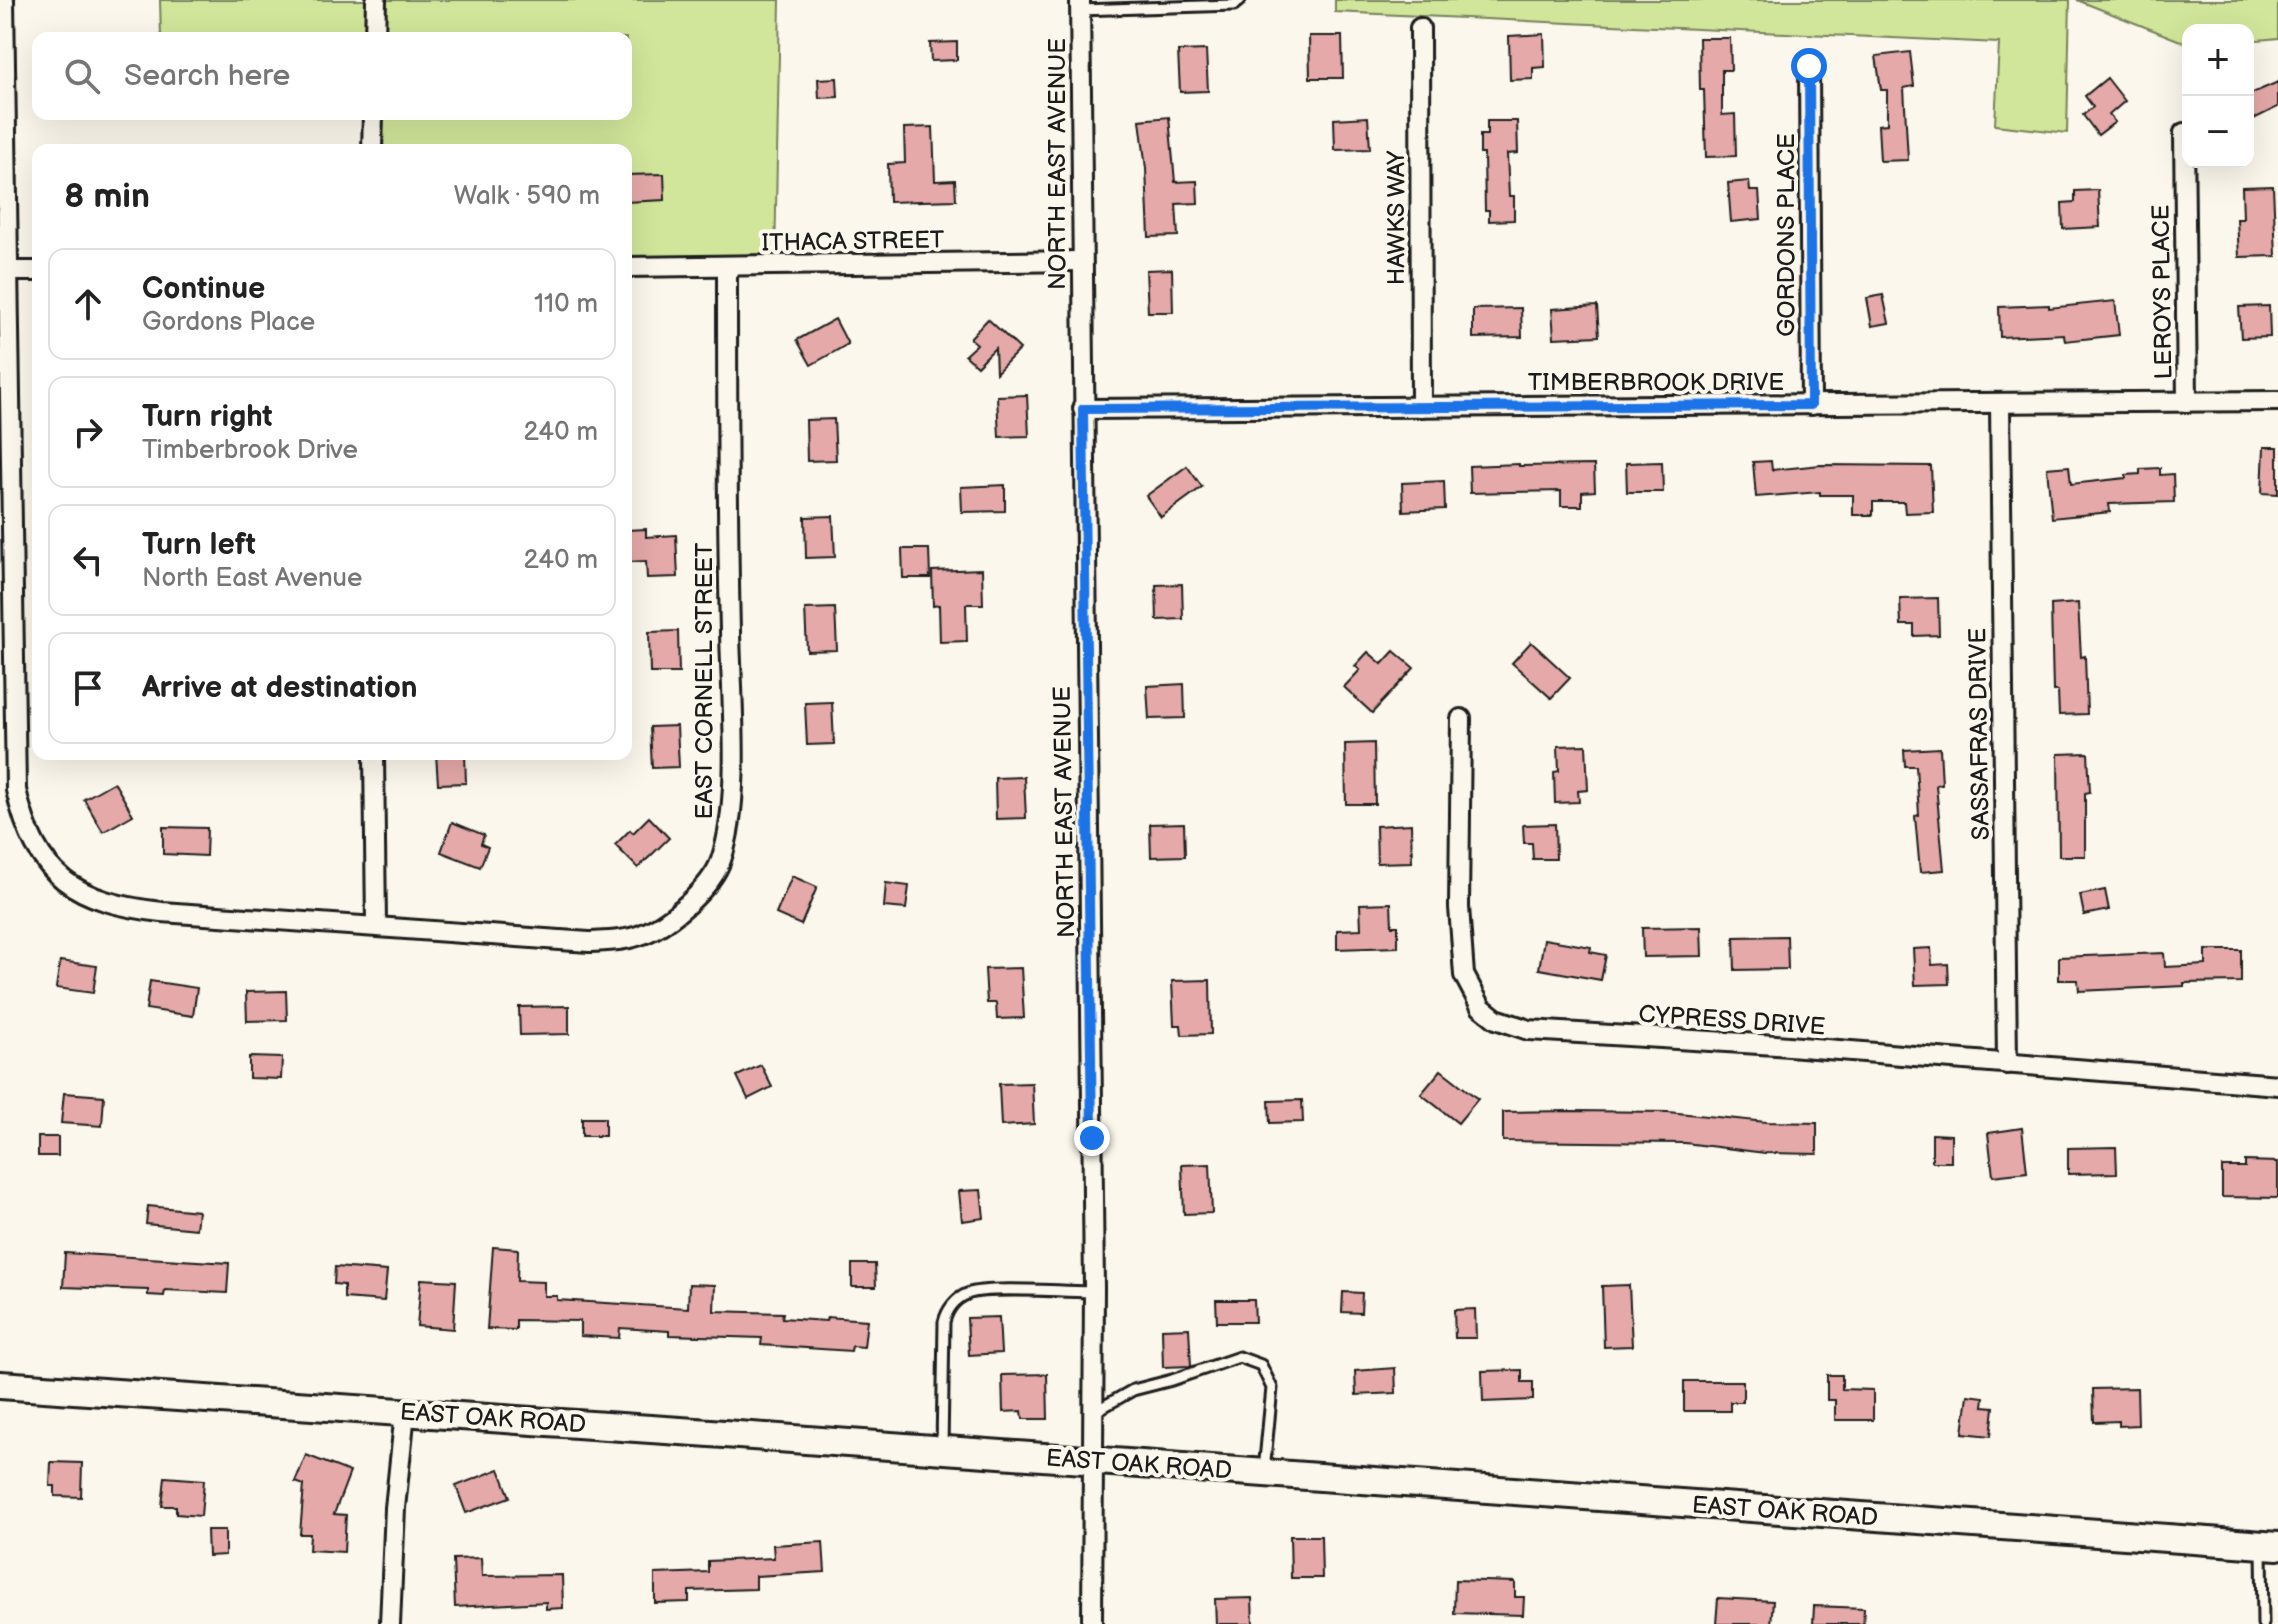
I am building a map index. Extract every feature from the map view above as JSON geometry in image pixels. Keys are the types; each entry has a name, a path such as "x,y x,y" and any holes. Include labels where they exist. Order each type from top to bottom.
{"street":[{"name":"EAST CORNELL STREET","path":"4,0 16,790 22,815 43,862 83,892 137,909 589,942 619,941 644,934 665,922 706,885 721,863 728,836 733,769 727,505 727,267"},
{"path":"375,32 376,0"},
{"name":"NORTH EAST AVENUE","path":"1080,5 1094,1292 1092,1624"},
{"name":"HAWKS WAY","path":"1420,28 1421,407"},
{"name":"GORDONS PLACE","path":"1809,66 1811,405"},
{"path":"372,144 373,120"},
{"name":"LEROYS PLACE","path":"2184,168 2187,402"},
{"name":"ITHACA STREET","path":"632,267 1081,261"},
{"path":"8,271 32,271"},
{"name":"TIMBERBROOK DRIVE","path":"1083,409 2278,401"},
{"name":"SASSAFRAS DRIVE","path":"2000,403 2007,1064"},
{"name":"CYPRESS DRIVE","path":"1461,719 1461,953 1464,975 1481,1007 1496,1019 1529,1030 1776,1045 2278,1085"},
{"path":"374,760 376,926"},
{"name":"EAST OAK ROAD","path":"0,1385 2270,1545"},
{"path":"390,1624 395,1508 405,1412"}],"lane":[{"path":"1080,5 1182,8 1234,5 1240,0"},
{"path":"942,1450 944,1322 956,1301 972,1292 1094,1292"},
{"path":"1094,1412 1133,1390 1239,1357 1261,1365 1272,1388 1263,1473"},
{"path":"2263,1624 2270,1545"}],"green space":[{"path":"160,0 780,0 775,262 632,265 632,144 364,144 362,120 632,120 632,32 161,32"},
{"path":"1335,0 2070,0 2067,133 1995,125 1999,43 1335,12"},
{"path":"2077,0 2278,0 2278,38 2254,40 2254,24 2182,24 2182,42"}],"building":[{"path":"1544,34 1545,67 1533,68 1533,79 1510,80 1509,36"},
{"path":"1309,36 1342,36 1343,78 1310,78"},
{"path":"1699,38 1730,38 1731,70 1722,70 1722,115 1735,114 1736,156 1706,157"},
{"path":"957,42 957,60 931,61 930,43"},
{"path":"1206,50 1208,91 1180,92 1178,51"},
{"path":"1910,52 1914,86 1904,88 1908,160 1880,161 1878,125 1887,124 1887,90 1881,90 1876,56"},
{"path":"837,78 838,97 819,98 818,79"},
{"path":"2107,78 2125,101 2109,115 2115,122 2098,135 2083,115 2093,107 2085,96"},
{"path":"2278,82 2278,107 2254,119 2254,92"},
{"path":"1169,117 1175,182 1197,181 1198,203 1176,204 1178,236 1149,237 1140,120"},
{"path":"1368,117 1370,149 1335,150 1334,119"},
{"path":"1487,121 1517,121 1518,153 1507,154 1509,196 1514,196 1514,220 1489,221 1489,210 1485,210 1484,154 1480,154 1480,135 1487,135"},
{"path":"933,127 935,181 955,180 956,200 889,202 888,164 905,163 904,128"},
{"path":"664,174 665,200 632,202 632,175"},
{"path":"1749,181 1750,191 1759,191 1761,219 1731,222 1728,183"},
{"path":"2273,186 2276,256 2239,257 2237,219 2243,219 2242,187"},
{"path":"2098,190 2100,227 2063,229 2062,203 2075,202 2075,191"},
{"path":"1172,269 1173,312 1148,312 1146,270"},
{"path":"1883,295 1889,323 1872,326 1867,298"},
{"path":"2115,301 2119,335 2065,341 2064,334 2000,337 1999,307 2049,305 2049,308"},
{"path":"1597,306 1599,336 1554,338 1552,309"},
{"path":"2269,306 2270,337 2241,338 2239,307"},
{"path":"1521,308 1522,337 1473,338 1473,309"},
{"path":"835,319 848,344 811,365 797,340"},
{"path":"988,319 1020,349 996,373 995,348 977,366 965,355 977,344 970,338"},
{"path":"1027,395 1029,436 999,437 997,396"},
{"path":"834,419 836,460 807,461 806,420"},
{"path":"2264,447 2278,447 2278,494 2262,493"},
{"path":"1771,461 1772,470 1821,465 1931,466 1933,512 1905,513 1904,502 1873,502 1873,515 1853,515 1853,495 1820,495 1820,492 1756,497 1753,462"},
{"path":"1662,462 1663,492 1627,492 1626,463"},
{"path":"1594,465 1595,491 1582,492 1582,506 1561,506 1561,491 1470,493 1469,466"},
{"path":"1187,466 1202,487 1161,517 1146,496"},
{"path":"2069,466 2071,484 2126,478 2126,475 2140,474 2140,469 2160,468 2160,475 2173,474 2174,502 2109,504 2110,512 2052,518 2047,468"},
{"path":"1444,481 1445,509 1403,511 1402,483"},
{"path":"1005,485 1005,511 962,512 961,487"},
{"path":"833,516 835,557 806,558 805,517"},
{"path":"646,529 646,537 676,535 678,577 647,578 646,561 632,562 632,530"},
{"path":"902,549 929,549 930,578 903,578"},
{"path":"982,569 983,604 966,604 967,641 940,642 939,605 933,606 932,571"},
{"path":"1182,584 1183,619 1157,620 1156,585"},
{"path":"1938,598 1939,635 1914,636 1914,625 1901,625 1900,599"},
{"path":"2078,603 2081,657 2085,656 2087,714 2059,715 2058,691 2053,691 2051,605"},
{"path":"835,608 837,650 807,651 805,609"},
{"path":"678,631 679,673 650,673 649,632"},
{"path":"1531,642 1570,678 1551,698 1512,663"},
{"path":"1394,651 1414,668 1372,713 1344,687 1360,670 1355,666 1368,652 1382,664"},
{"path":"1184,684 1185,718 1149,719 1147,686"},
{"path":"832,702 834,744 807,745 805,703"},
{"path":"677,726 679,767 652,768 650,727"},
{"path":"1374,743 1375,804 1346,804 1345,744"},
{"path":"1586,745 1588,790 1578,791 1579,802 1555,803 1554,772 1559,771 1558,746"},
{"path":"1940,748 1942,784 1936,785 1944,870 1920,872 1915,816 1919,815 1916,766 1905,766 1904,750"},
{"path":"2088,753 2090,792 2085,793 2085,856 2059,856 2058,754"},
{"path":"436,760 465,760 466,783 438,784"},
{"path":"1024,777 1026,818 996,819 995,778"},
{"path":"114,782 133,815 103,832 84,799"},
{"path":"649,817 669,838 638,868 615,845"},
{"path":"452,822 484,835 481,844 488,847 480,867 441,852"},
{"path":"1184,823 1185,856 1151,857 1150,824"},
{"path":"1411,824 1412,862 1377,863 1376,826"},
{"path":"1555,824 1556,859 1533,859 1532,843 1524,843 1523,825"},
{"path":"163,827 207,828 206,856 163,854"},
{"path":"792,876 817,887 801,925 776,914"},
{"path":"886,883 909,886 906,909 884,907"},
{"path":"2105,890 2109,910 2084,915 2080,895"},
{"path":"1391,903 1392,926 1398,926 1398,947 1337,949 1337,930 1361,929 1360,904"},
{"path":"1701,927 1702,956 1643,957 1642,928"},
{"path":"1787,936 1788,969 1735,970 1734,937"},
{"path":"1544,939 1591,947 1590,952 1606,955 1601,980 1539,969"},
{"path":"1931,948 1932,965 1948,964 1949,984 1915,985 1913,949"},
{"path":"2206,950 2241,950 2241,982 2079,991 2078,980 2059,980 2059,957 2164,953 2165,967 2206,965"},
{"path":"60,961 97,966 93,993 56,988"},
{"path":"1021,968 1024,1018 997,1019 996,1003 987,1003 985,969"},
{"path":"1210,980 1211,1034 1182,1035 1181,1025 1174,1025 1172,981"},
{"path":"150,981 197,988 193,1016 146,1009"},
{"path":"286,991 287,1020 247,1021 246,992"},
{"path":"569,1006 569,1034 520,1035 519,1007"},
{"path":"249,1057 282,1058 281,1079 249,1078"},
{"path":"761,1065 772,1087 748,1099 737,1076"},
{"path":"1441,1070 1478,1099 1458,1123 1421,1094"},
{"path":"1032,1083 1034,1124 1001,1126 999,1084"},
{"path":"64,1093 104,1096 102,1126 61,1123"},
{"path":"1302,1100 1303,1122 1270,1123 1269,1101"},
{"path":"1503,1112 1668,1112 1766,1122 1817,1123 1817,1154 1765,1153 1685,1143 1503,1141"},
{"path":"582,1118 605,1118 605,1136 582,1136"},
{"path":"2022,1128 2027,1172 1993,1176 1988,1133"},
{"path":"1932,1134 1951,1135 1951,1162 1932,1162"},
{"path":"38,1137 58,1137 58,1156 38,1156"},
{"path":"2116,1147 2117,1173 2068,1174 2068,1148"},
{"path":"2245,1161 2278,1162 2278,1198 2222,1197 2222,1167 2245,1167"},
{"path":"1210,1164 1212,1213 1184,1214 1182,1165"},
{"path":"981,1190 984,1218 962,1221 959,1191"},
{"path":"148,1206 198,1211 196,1229 146,1224"},
{"path":"493,1247 518,1249 517,1281 544,1282 544,1296 557,1296 557,1300 688,1308 689,1284 715,1285 714,1311 783,1313 782,1318 826,1321 827,1317 867,1320 864,1347 852,1346 851,1351 761,1345 762,1338 669,1335 669,1331 620,1328 619,1338 580,1336 580,1321 516,1320 516,1330 487,1329"},
{"path":"65,1253 229,1263 227,1293 165,1290 164,1296 148,1295 148,1290 63,1287"},
{"path":"852,1264 875,1264 876,1287 852,1287"},
{"path":"335,1267 387,1271 384,1301 344,1298 344,1285 334,1284"},
{"path":"421,1279 456,1281 453,1329 417,1326"},
{"path":"1629,1285 1632,1346 1604,1347 1602,1286"},
{"path":"1343,1292 1362,1293 1361,1313 1342,1312"},
{"path":"1216,1300 1254,1300 1255,1322 1217,1322"},
{"path":"1475,1309 1476,1338 1455,1338 1454,1310"},
{"path":"999,1317 1001,1353 969,1355 967,1318"},
{"path":"1189,1328 1191,1366 1163,1367 1162,1329"},
{"path":"1395,1368 1396,1393 1356,1395 1355,1371"},
{"path":"1522,1370 1522,1382 1533,1382 1533,1400 1483,1402 1482,1371"},
{"path":"1047,1374 1048,1419 1023,1419 1022,1411 1003,1412 1002,1375"},
{"path":"1827,1375 1842,1375 1842,1389 1873,1390 1873,1420 1835,1420 1835,1400 1827,1400"},
{"path":"1684,1381 1743,1381 1743,1402 1730,1402 1730,1411 1684,1411"},
{"path":"2137,1388 2138,1425 2119,1426 2119,1421 2094,1422 2093,1389"},
{"path":"1968,1395 1984,1397 1983,1406 1994,1407 1991,1436 1963,1433"},
{"path":"306,1455 350,1472 334,1514 346,1515 344,1552 309,1550 310,1534 300,1534 304,1485 295,1482"},
{"path":"51,1462 82,1463 81,1497 55,1496 55,1486 50,1486"},
{"path":"499,1469 510,1497 466,1513 456,1486"},
{"path":"165,1477 204,1480 201,1516 176,1514 176,1506 162,1506"},
{"path":"207,1530 225,1530 225,1555 208,1556"},
{"path":"1290,1536 1321,1536 1322,1578 1291,1578"},
{"path":"823,1542 825,1572 756,1576 756,1589 689,1591 689,1602 655,1603 655,1574 708,1572 708,1561 774,1558 773,1545"},
{"path":"481,1558 482,1576 562,1575 563,1608 546,1609 546,1602 455,1607 453,1559"},
{"path":"1455,1580 1515,1582 1515,1597 1524,1597 1523,1615 1454,1613"},
{"path":"1252,1598 1253,1624 1216,1624 1215,1599"},
{"path":"1718,1598 1773,1601 1771,1624 1716,1624"},
{"path":"1814,1606 1864,1608 1863,1624 1813,1624"}],"route":[{"path":"1092,1138 1083,409 1811,405 1809,66"}]}
